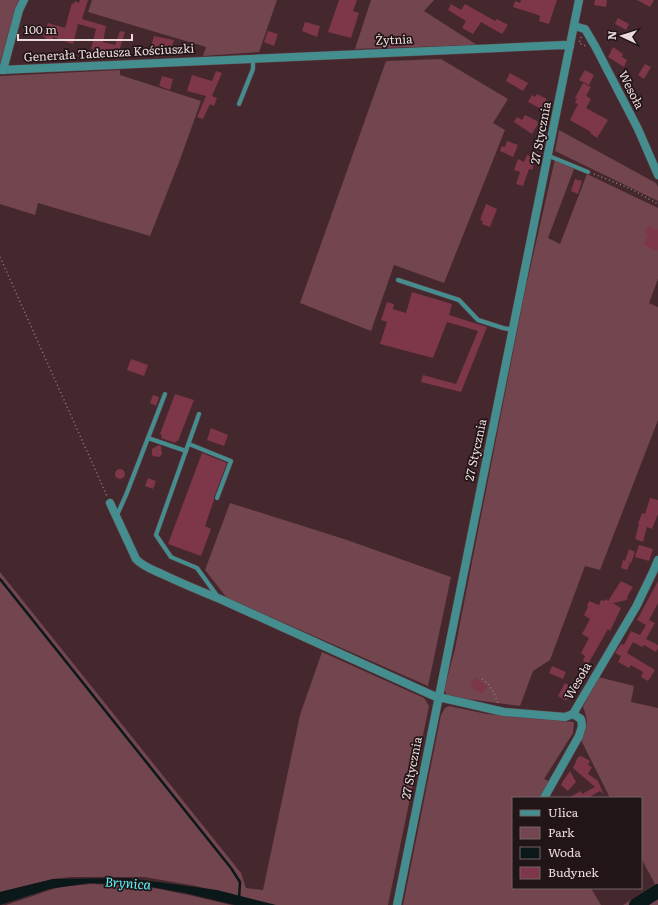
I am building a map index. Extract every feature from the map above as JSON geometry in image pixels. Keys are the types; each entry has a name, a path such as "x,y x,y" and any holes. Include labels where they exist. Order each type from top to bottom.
{"street":[{"path":"1,70 19,10 24,0"},
{"name":"27 Stycznia","path":"397,905 549,156 579,0"},
{"name":"Wesoła","path":"574,26 585,29 595,46 638,129 658,175"},
{"name":"Żytnia","path":"219,60 564,45 570,46"},
{"name":"Generała Tadeusza Kościuszki","path":"1,70 219,60"},
{"name":"Wesoła","path":"110,504 138,562 438,697 499,711 565,717 573,714 636,607 654,572 658,560"},
{"path":"545,797 579,736 582,726 581,720 573,714"}],"lane":[{"path":"240,104 253,69 253,59"},
{"path":"549,156 588,172"},
{"path":"398,280 459,300 478,320 497,327 513,330"},
{"path":"116,517 165,394"},
{"path":"200,414 156,535 171,557 197,568 220,598"},
{"path":"148,438 186,451"},
{"path":"189,444 231,461 217,498"}],"path":[{"path":"588,172 631,189 658,204"},
{"path":"0,258 110,504"},
{"path":"482,679 489,684 493,691 498,703 499,711"}],"green space":[{"path":"0,0 19,0 0,64"},
{"path":"92,0 277,0 259,52 203,56 206,47 88,12"},
{"path":"371,0 434,0 424,11 477,45 355,49"},
{"path":"441,59 508,99 493,123 505,130 444,283 394,265 371,331 300,303 386,61"},
{"path":"120,70 120,75 201,101 150,236 38,203 35,215 0,204 0,76"},
{"path":"559,130 656,183 658,187 658,201 555,151"},
{"path":"555,159 574,169 548,238 560,244 587,174 658,208 658,279 649,303 658,307 658,420 600,570 585,566 550,660 533,671 520,706 453,697 447,695 444,690 455,649 525,291"},
{"path":"230,503 347,540 451,577 428,686 227,598 205,570"},
{"path":"0,572 241,873 246,888 263,890 300,715 322,652 424,698 429,706 388,905 274,905 196,886 144,877 71,877 53,879 0,892"},
{"path":"598,677 634,686 631,702 658,708 658,905 623,905 655,884 642,860 642,797 610,797 581,740 586,724 586,717 583,707"},
{"path":"449,706 487,714 574,722 573,733 544,779 556,784 548,797 512,797 512,889 592,889 601,905 403,905 441,715 445,708"},
{"path":"90,884 144,886 231,905 6,905 59,887"}],"water":[{"path":"128,878 217,890 276,905 235,905 185,893 146,886 90,883 49,889 0,905 0,892 53,879"}],"building":[{"path":"80,0 88,0 82,19 106,26 103,42 115,45 120,31 125,32 118,55 91,49 96,29 78,24 73,44 53,37 53,39 47,40 43,36 48,23 65,28 72,3 74,4 75,1 79,3"},
{"path":"339,0 357,0 353,11 359,13 351,38 328,32"},
{"path":"521,0 557,0 549,24 539,21 540,16 538,15 513,7 515,1 520,3"},
{"path":"595,0 607,0 606,7 594,5"},
{"path":"637,0 654,0 650,7"},
{"path":"451,4 461,10 465,4 495,21 497,19 508,25 502,34 481,22 473,34 462,28 466,21 448,10"},
{"path":"618,18 629,24 626,30 615,24"},
{"path":"305,22 320,26 317,37 302,31"},
{"path":"268,31 278,34 274,46 264,42"},
{"path":"154,36 174,40 172,46 168,45 166,52 151,47"},
{"path":"613,47 623,54 622,57 627,60 624,67 608,57"},
{"path":"645,64 651,67 644,79 638,75"},
{"path":"585,70 594,75 589,85 579,80"},
{"path":"216,71 222,73 212,96 217,98 214,106 210,104 203,119 197,117 206,96 187,91 192,75 212,81"},
{"path":"510,73 528,83 523,91 506,81"},
{"path":"162,76 173,79 170,90 159,86"},
{"path":"583,83 591,87 586,96 591,99 586,108 608,120 597,138 590,133 591,132 570,120 578,104 575,103 577,99 575,98"},
{"path":"537,94 547,99 541,109 528,102 532,95 535,97"},
{"path":"525,115 537,121 538,124 532,134 514,122 517,117 522,120"},
{"path":"507,141 518,145 513,157 500,151 502,146 505,147"},
{"path":"527,155 536,159 532,170 529,169 523,186 516,184 520,172 514,170 518,159 524,162"},
{"path":"575,179 582,181 578,194 571,191"},
{"path":"486,204 497,209 490,227 482,224 483,221 480,220"},
{"path":"648,226 658,230 657,251 644,245 648,235 645,233"},
{"path":"412,292 452,304 449,315 487,327 461,392 421,382 423,375 456,384 478,331 447,322 433,358 380,344 387,322 381,320 387,302 394,304 393,309 406,313"},
{"path":"131,359 148,365 144,376 127,370"},
{"path":"175,394 194,400 178,441 175,443 161,438 162,435 160,434"},
{"path":"153,395 159,397 156,406 150,403"},
{"path":"211,428 228,435 224,446 207,440"},
{"path":"159,445 161,446 162,454 159,457 153,456 152,449"},
{"path":"202,453 227,463 205,526 211,529 201,556 168,544"},
{"path":"118,469 122,469 124,470 124,478 118,479 115,476 115,472"},
{"path":"148,478 156,481 153,489 145,486"},
{"path":"650,498 658,500 658,514 652,529 647,527 643,542 635,539 642,513 645,514"},
{"path":"639,545 653,549 649,561 635,557"},
{"path":"629,549 635,552 631,563 625,561"},
{"path":"623,560 630,563 627,570 621,568"},
{"path":"621,581 633,587 627,600 613,603 621,608 610,631 608,629 588,664 583,661 585,656 581,653 589,638 582,634 590,619 584,615 588,607 587,606 589,601 599,605 601,600 604,601 606,599 608,601"},
{"path":"658,581 658,603 649,620 655,623 646,639 658,645 658,648 656,652 644,645 642,647 633,642 627,653 655,670 648,681 641,677 643,672 631,665 629,668 618,662 621,656 615,653 621,644 624,645 631,631 640,635 646,625 637,620"},
{"path":"552,666 566,672 563,679 549,673"},
{"path":"475,678 487,686 482,694 470,686"},
{"path":"565,683 575,689 569,699 565,700 558,696"},
{"path":"581,756 590,761 588,765 592,767 588,774 598,781 604,795 600,791 590,797 570,797 581,791 582,794 595,787 573,768 578,757"},
{"path":"570,771 576,782 568,791 561,785"}],"waterway":[{"path":"0,579 231,868 240,882 239,899"},
{"name":"Brynica","path":"636,905 658,891"}]}
